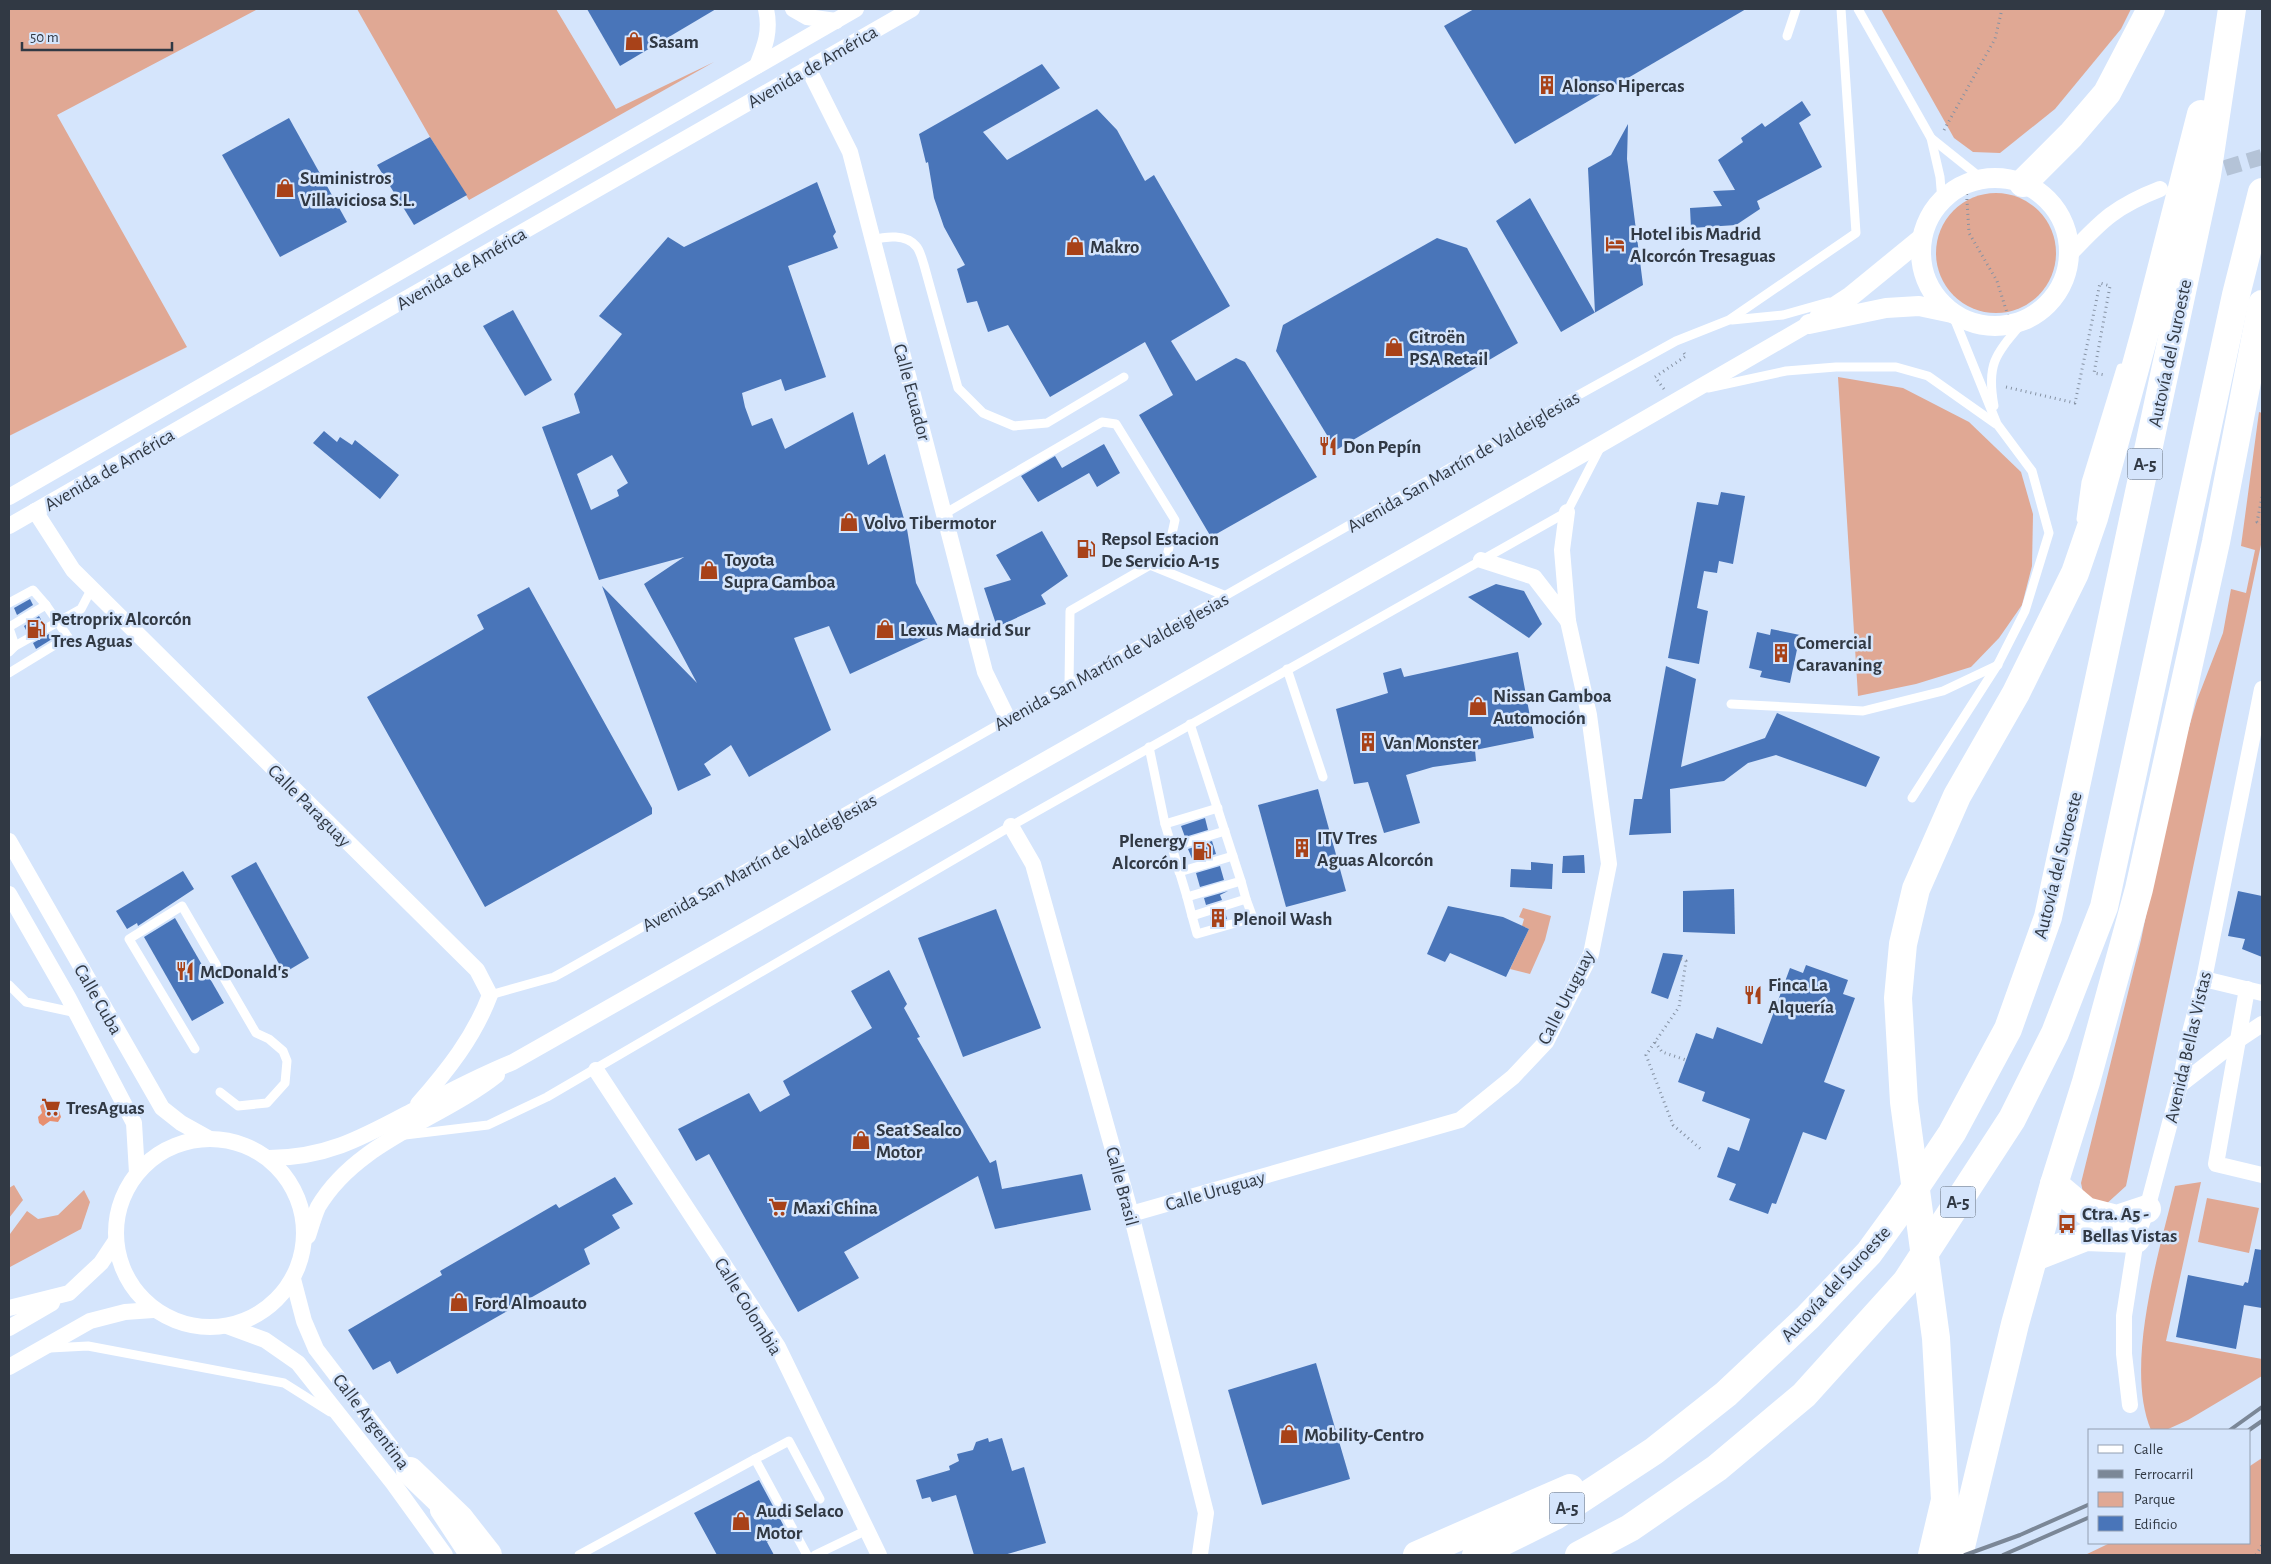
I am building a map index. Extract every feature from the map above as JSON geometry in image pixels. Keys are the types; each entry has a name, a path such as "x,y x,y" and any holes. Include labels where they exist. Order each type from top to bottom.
{"highway":[{"path":"2023,183 2071,135 2107,93 2151,9"},
{"path":"1932,1555 1945,1500 1936,1338 1904,1102 1898,998 1903,944 1916,889 1957,796 2016,693 2074,573 2094,518 2148,326 2230,9"},
{"name":"Autovía del Suroeste","path":"1476,1555 1555,1516 1654,1451 1726,1394 1808,1317 1869,1252 1902,1209 1952,1133 2008,1029 2048,917 2207,174 2230,9"},
{"name":"A-5","path":"1579,1555 1630,1528 1717,1468 1804,1394 1906,1282 2012,1119 2056,1033 2104,908 2236,295 2262,192"},
{"path":"1959,1555 2015,1324 2054,1184 2086,1082 2139,890 2216,542 2262,304"},
{"path":"2054,1184 2086,1211 2117,1219 2147,1208"},
{"path":"2034,1257 2086,1237 2136,1239"},
{"path":"1417,1555 1654,1451"},
{"path":"410,1471 459,1518 488,1555"}],"street":[{"path":"757,66 767,42 769,22 766,9"},
{"path":"793,9 807,18 836,21"},
{"name":"Avenida de América","path":"9,497 856,9"},
{"name":"Avenida de América","path":"9,526 912,9"},
{"name":"Calle Ecuador","path":"808,68 850,152 985,672 1008,719"},
{"path":"1809,324 1886,308 1919,306 1952,313 1974,324 1999,327 2016,323 2048,306 2064,282 2070,253 2065,224 2048,199 2023,183 1993,178 1974,181 1942,201 1930,216 1922,238 1921,262 1928,285 1952,313"},
{"path":"2070,253 2105,216 2134,198 2160,189"},
{"name":"Avenida San Martín de Valdeiglesias","path":"1851,296 1922,238"},
{"path":"269,1158 295,1158 343,1146 473,1079 513,1062 1602,443 1809,324 1851,296"},
{"name":"Calle Paraguay","path":"35,511 73,570 478,970 490,995"},
{"name":"Calle Uruguay","path":"1131,1214 1460,1120 1513,1077 1546,1042 1590,954 1609,864 1589,715 1568,621 1562,550 1567,512"},
{"name":"Calle Uruguay","path":"1481,560 1534,577 1568,621"},
{"name":"Avenida Bellas Vistas","path":"2130,1405 2124,1354 2124,1316 2136,1239 2147,1208 2180,1085 2188,1036 2204,979 2262,689"},
{"name":"Calle Brasil","path":"1011,826 1034,864 1131,1214 1206,1513 1199,1555"},
{"name":"Calle Cuba","path":"9,841 162,1108 181,1123 208,1138"},
{"name":"Calle Cuba","path":"9,894 77,1014 134,1123 137,1173"},
{"path":"2204,979 2255,991 2238,1040 2216,1164 2262,1175"},
{"path":"412,1111 450,1068 475,1030 490,995"},
{"path":"2180,1085 2262,1024"},
{"path":"304,1250 304,1216 292,1184 269,1158 237,1142 208,1138 182,1142 157,1154 137,1173 124,1194 116,1218 115,1242 121,1268 134,1291 153,1310 188,1326 208,1328 227,1326 251,1318 269,1308 293,1279 304,1250 318,1208 335,1183 363,1158 479,1089 513,1062"},
{"name":"Calle Colombia","path":"596,1070 778,1347 880,1555"},
{"path":"9,1328 69,1293 101,1263 115,1242"},
{"name":"Calle Argentina","path":"293,1279 304,1321 316,1349 410,1471 467,1555"},
{"path":"9,1308 69,1293"},
{"path":"9,1368 90,1321 125,1312 153,1310"},
{"name":"Calle Argentina","path":"227,1326 265,1340 298,1364 393,1484 445,1555"}],"lane":[{"path":"1787,36 1796,9"},
{"name":"Avenida San Martín de Valdeiglesias","path":"490,995 559,974 1676,341 1729,320 1856,233 1841,9"},
{"path":"1858,9 1931,138 1974,181"},
{"path":"1931,138 1940,177 1942,201"},
{"path":"873,240 887,236 904,239 916,245 924,264 958,388 983,413 1014,426 1047,423 1124,377"},
{"name":"Avenida San Martín de Valdeiglesias","path":"1729,320 1783,315 1851,296"},
{"path":"1912,798 1998,664 2026,611 2049,533 2032,471 1997,424 1952,313"},
{"path":"1997,424 1990,384 1993,364 1998,351 2016,323"},
{"path":"1691,391 1786,371 1836,367 1896,367 1928,376 1997,424"},
{"path":"944,514 1102,422 1116,424 1175,520 1164,570"},
{"path":"400,1136 488,1125 547,1098 1011,826 1567,512 1602,443"},
{"path":"1069,685 1070,611 1150,565 1226,596"},
{"path":"46,605 9,627 12,649 81,610 92,588"},
{"path":"9,603 33,590 59,621 68,638 9,673"},
{"path":"1731,704 1864,711 1944,691 1998,664"},
{"path":"1287,669 1322,776"},
{"path":"1149,747 1165,824 1197,934 1253,918 1190,724"},
{"path":"1165,824 1218,808"},
{"path":"1172,847 1225,831"},
{"path":"1179,872 1233,856"},
{"path":"1187,897 1241,880"},
{"path":"1192,916 1246,899"},
{"path":"195,1049 129,938 182,906 256,1033 269,1039 283,1051 287,1071 285,1083 267,1103 238,1106 220,1092"},
{"path":"9,985 26,1002 77,1014"},
{"path":"42,1348 88,1346 284,1383 314,1400 346,1425"},
{"path":"579,1555 789,1441 820,1499"},
{"path":"755,1459 807,1555"},
{"path":"815,1555 867,1530"}],"path":[{"path":"1931,138 1942,133 1995,39 2002,9"},
{"path":"1974,181 1969,233 1997,281 2007,308 2016,323"},
{"path":"1672,402 1655,376 1686,356 1676,341"},
{"path":"1990,384 2075,403"},
{"path":"2262,498 2257,522 2262,524"},
{"path":"1681,959 1686,961 1679,1007 1646,1055 1673,1125 1704,1151"},
{"path":"1655,1042 1662,1052 1686,1060"},
{"path":"2256,1555 2262,1545"}],"green space":[{"path":"9,9 258,9 57,115 187,347 9,436"},
{"path":"357,9 556,9 616,109 714,62 469,200 430,137"},
{"path":"1881,9 2131,9 2121,29 2055,109 2000,153 1973,152 1954,138"},
{"path":"1996,193 2008,194 2019,198 2029,203 2038,211 2046,220 2051,230 2055,241 2055,265 2051,276 2046,286 2038,295 2029,303 2019,308 2008,312 1996,313 1984,312 1973,308 1963,303 1954,295 1946,286 1941,276 1937,265 1936,253 1937,241 1941,230 1946,220 1954,211 1963,203 1973,198 1984,194"},
{"path":"1838,377 1903,388 1969,422 2021,472 2033,514 2032,566 2022,605 1999,638 1971,667 1916,684 1858,696"},
{"path":"2259,412 2262,413 2262,540 2126,1186 2104,1206 2084,1197 2081,1183 2141,940 2163,831 2185,741 2197,700 2223,633 2231,589 2246,593 2255,550 2241,546"},
{"path":"1523,908 1551,916 1545,940 1530,974 1510,969 1529,929 1522,926 1524,919 1519,917"},
{"path":"2201,1182 2166,1341 2262,1359 2262,1376 2188,1420 2168,1429 2151,1429 2144,1404 2141,1374 2143,1342 2153,1276 2175,1186"},
{"path":"14,1185 23,1200 9,1218 9,1188"},
{"path":"84,1190 90,1202 81,1229 10,1267 10,1234 27,1211 38,1219 58,1215"},
{"path":"2207,1198 2259,1208 2249,1253 2198,1242"},
{"path":"2262,1458 2262,1555 2085,1555 2108,1544 2251,1544 2251,1465"}],"shaded area":[{"path":"45,1102 51,1103 53,1111 59,1111 61,1117 58,1122 50,1121 43,1126 39,1123 38,1117 42,1113 40,1106"}],"building":[{"name":"Sasam","path":"587,9 716,9 620,66"},
{"name":"Alonso Hipercas","path":"1474,9 1746,9 1515,144 1444,26"},
{"name":"Makro","path":"1042,64 1060,88 983,132 1007,160 1097,109 1117,130 1145,181 1154,175 1230,306 1171,341 1196,381 1236,358 1245,362 1317,477 1211,537 1139,415 1173,395 1145,342 1050,397 1008,325 988,332 977,301 967,303 957,269 965,265 944,227 934,198 928,162 926,163 919,134"},
{"path":"1802,101 1811,115 1799,123 1822,167 1757,201 1760,209 1736,225 1691,228 1690,208 1722,206 1713,191 1735,190 1718,160 1743,142 1741,138 1762,123 1765,127"},
{"name":"Suministros Villaviciosa S.L.","path":"289,118 347,222 280,257 222,155"},
{"path":"1628,124 1627,159 1643,285 1595,313 1588,168 1611,155"},
{"path":"430,137 467,195 414,225 377,165"},
{"path":"817,182 836,232 833,236 838,248 788,266 826,377 785,391 781,379 742,393 745,407 752,426 772,418 785,449 853,412 868,465 885,454 907,529 916,583 941,632 850,674 829,626 794,638 831,730 749,777 731,745 704,764 711,775 678,791 602,586 697,683 644,584 684,557 599,580 542,427 580,413 574,394 622,334 599,316 668,237 684,247","holes":["612,455 628,483 617,490 619,496 591,510 577,474"]},
{"path":"1530,198 1595,313 1561,332 1496,221"},
{"name":"Citroën PSA Retail","path":"1437,238 1467,248 1518,343 1336,450 1276,351 1283,325"},
{"path":"513,310 552,380 525,396 483,326"},
{"path":"324,431 337,442 340,437 352,445 355,440 399,475 380,499 313,443"},
{"path":"1104,444 1120,473 1097,487 1089,473 1038,502 1021,476 1055,456 1062,468"},
{"path":"1721,492 1745,496 1733,564 1719,561 1717,573 1704,571 1697,608 1708,611 1699,664 1668,658 1697,502 1718,505"},
{"path":"1042,531 1068,576 1041,595 1046,604 997,627 984,588 1011,580 996,555"},
{"path":"1496,584 1524,591 1542,624 1529,638 1468,597"},
{"path":"529,587 652,808 652,814 485,907 367,697 484,629 477,615"},
{"path":"30,599 33,605 17,615 14,608"},
{"path":"39,616 43,623 27,632 24,626"},
{"name":"Comercial Caravaning","path":"1771,629 1800,635 1790,683 1760,677 1762,671 1749,668 1757,632 1770,635"},
{"path":"49,634 52,639 36,649 33,643"},
{"path":"1518,652 1534,738 1475,750 1476,761 1433,767 1406,775 1420,823 1384,833 1368,782 1354,784 1336,709 1388,693 1383,673 1401,668 1404,677"},
{"path":"1666,666 1696,679 1681,767 1765,738 1777,713 1880,757 1866,787 1776,755 1748,763 1724,781 1670,789 1671,833 1629,835 1634,799 1642,799"},
{"name":"ITV Tres Aguas Alcorcón","path":"1318,789 1346,891 1286,907 1258,805"},
{"path":"1205,818 1208,830 1185,837 1181,826"},
{"path":"1212,841 1216,854 1193,861 1188,849"},
{"path":"1584,855 1585,873 1562,873 1563,856"},
{"path":"256,862 309,958 284,973 231,876"},
{"path":"1531,862 1553,864 1552,889 1510,887 1511,869 1531,870"},
{"path":"1220,866 1224,880 1200,887 1196,873"},
{"path":"183,871 194,889 138,926 137,923 127,929 116,911"},
{"path":"1734,889 1735,934 1683,932 1683,891"},
{"path":"1228,891 1220,895 1222,900 1206,905 1204,898"},
{"path":"2238,891 2262,896 2262,957 2242,949 2245,939 2228,936"},
{"path":"1448,906 1503,917 1529,929 1506,977 1450,953 1445,962 1427,954"},
{"path":"996,909 1041,1028 963,1057 918,938"},
{"path":"1225,912 1227,919 1211,923 1210,917"},
{"name":"McDonald's","path":"175,918 224,1003 192,1021 144,937"},
{"path":"1663,953 1683,955 1668,999 1651,993"},
{"path":"1806,965 1848,980 1843,994 1855,998 1824,1082 1845,1090 1826,1140 1803,1132 1776,1204 1772,1203 1768,1214 1729,1200 1736,1184 1717,1177 1728,1147 1739,1151 1750,1119 1702,1101 1705,1092 1678,1082 1696,1033 1713,1039 1717,1027 1762,1044 1790,968 1803,973"},
{"path":"889,970 907,1004 904,1008 920,1037 917,1038 990,1163 996,1160 1002,1189 1082,1174 1091,1210 995,1229 978,1176 844,1252 859,1278 798,1312 709,1154 696,1161 678,1129 749,1093 760,1112 790,1095 783,1081 872,1028 851,991"},
{"name":"Ford Almoauto","path":"615,1177 633,1204 612,1215 620,1228 584,1249 590,1264 397,1374 390,1361 373,1370 348,1330 442,1275 440,1271 556,1204 559,1208"},
{"path":"2255,1249 2262,1250 2262,1308 2244,1305 2236,1349 2176,1337 2188,1275 2243,1286 2245,1282 2248,1283"},
{"name":"Mobility-Centro","path":"1316,1363 1350,1479 1262,1505 1228,1390"},
{"path":"988,1438 989,1442 1002,1438 1012,1471 1024,1467 1046,1543 1004,1555 974,1555 956,1495 932,1502 930,1497 922,1499 916,1480 950,1470 949,1466 959,1461 957,1454 973,1450 976,1442"},
{"name":"Audi Selaco Motor","path":"759,1480 786,1530 767,1542 774,1555 717,1555 694,1513"}],"tunnel":[{"path":"2202,175 2262,157"}],"railway":[{"path":"2231,1429 2262,1407"},
{"path":"2250,1429 2262,1421"},
{"path":"1965,1555 2020,1535 2088,1505"},
{"path":"2003,1555 2088,1518"}],"place":[{"name":"Sasam","path":"634,41"},
{"name":"Alonso Hipercas","path":"1547,85"},
{"name":"Suministros Villaviciosa S.L.","path":"285,188"},
{"name":"Hotel ibis Madrid Alcorcón Tresaguas","path":"1615,244"},
{"name":"Makro","path":"1075,246"},
{"name":"Citroën PSA Retail","path":"1394,347"},
{"name":"Don Pepín","path":"1328,446"},
{"name":"Volvo Tibermotor","path":"849,522"},
{"name":"Repsol Estacion De Servicio A-15","path":"1086,549"},
{"name":"Toyota Supra Gamboa","path":"709,570"},
{"name":"Petroprix Alcorcón Tres Aguas","path":"36,629"},
{"name":"Lexus Madrid Sur","path":"885,629"},
{"name":"Comercial Caravaning","path":"1781,653"},
{"name":"Nissan Gamboa Automoción","path":"1478,706"},
{"name":"Van Monster","path":"1368,742"},
{"name":"ITV Tres Aguas Alcorcón","path":"1302,848"},
{"name":"Plenergy Alcorcón I","path":"1202,851"},
{"name":"Plenoil Wash","path":"1218,918"},
{"name":"McDonald's","path":"185,971"},
{"name":"Finca La Alquería","path":"1753,995"},
{"name":"TresAguas","path":"51,1107"},
{"name":"Seat Sealco Motor","path":"861,1140"},
{"name":"Maxi China","path":"778,1207"},
{"name":"Ctra. A5 - Bellas Vistas","path":"2067,1224"},
{"name":"Ford Almoauto","path":"459,1302"},
{"name":"Mobility-Centro","path":"1289,1434"},
{"name":"Audi Selaco Motor","path":"741,1521"}]}
